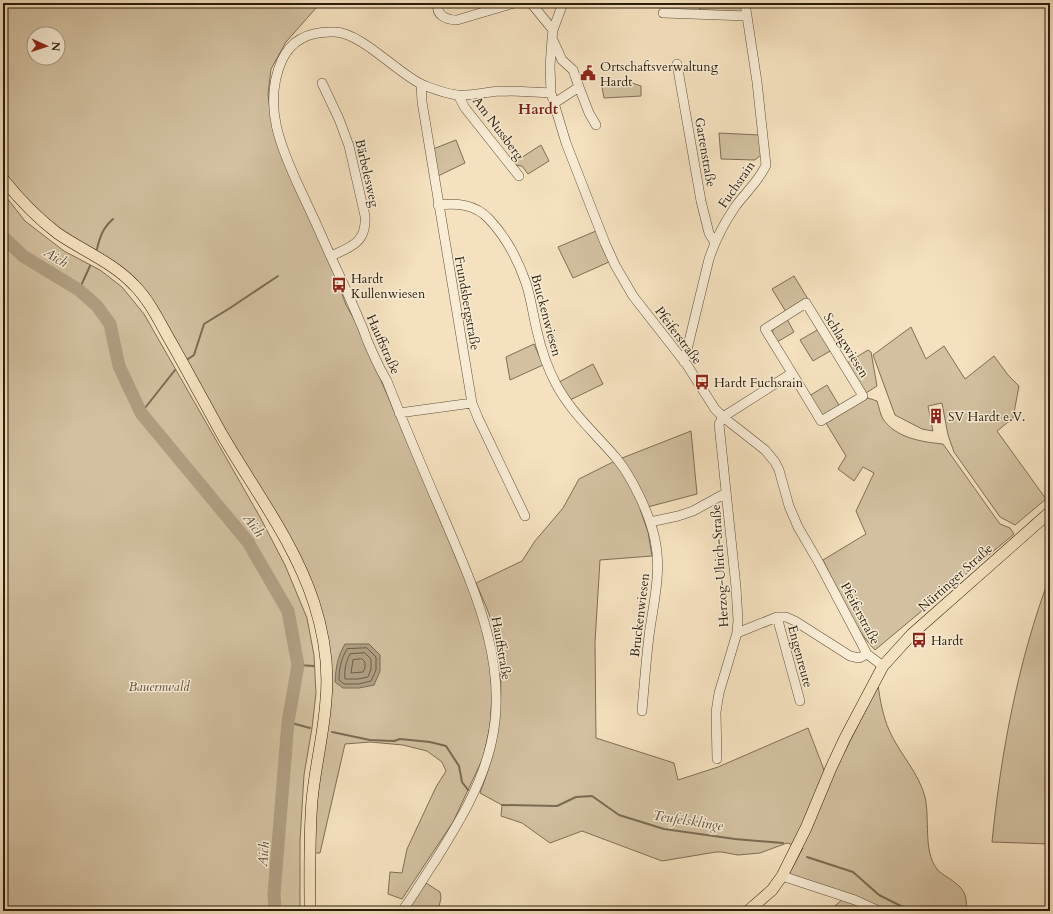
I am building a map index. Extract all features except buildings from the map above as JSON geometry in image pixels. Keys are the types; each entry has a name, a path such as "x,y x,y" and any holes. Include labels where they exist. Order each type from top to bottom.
{"main road":[{"path":"3,179 21,201 46,224 64,237 111,265 141,293 157,317 221,433 270,513 292,552 305,580 314,602 320,624 326,660 327,680 326,700 316,763 312,802 310,911"},
{"name":"Nürtinger Straße","path":"748,911 772,890 782,876 806,828 845,738 883,666 912,634 1050,512"}],"street":[{"path":"439,3 437,9 440,14 454,20 460,20 514,3"},
{"path":"531,3 553,34 562,60 573,70 589,113 596,125"},
{"name":"Pfeiferstraße","path":"563,3 553,34 550,66 551,93 569,149 615,266 633,296 684,362 715,409 765,450 775,462 779,470 789,506 798,527 819,562 867,654 883,666"},
{"name":"Fuchsrain","path":"684,362 714,243 735,208 762,173 766,165 757,82 745,3"},
{"path":"663,13 747,16"},
{"name":"Hauffstraße","path":"402,911 456,828 468,806 484,769 491,743 496,696 492,654 482,612 472,585 399,413 387,381 369,346 361,324 286,157 274,118 274,82 284,54 291,45 299,39 318,33 341,32 362,43 421,84 434,89 458,95 500,91 551,93"},
{"name":"Gartenstraße","path":"677,64 701,201 709,233 714,243"},
{"name":"Bärbelesweg","path":"322,83 339,119 349,146 366,225 359,240 352,247 331,256"},
{"name":"Frundsbergstraße","path":"421,84 422,102 438,205 472,403 526,516"},
{"path":"554,104 579,87"},
{"name":"Am Nussberg","path":"458,95 466,108 519,176"},
{"name":"Bruckenwiesen","path":"438,205 459,204 473,208 488,218 504,239 527,284 541,350 556,384 573,412 617,460 641,500 650,522 655,540 658,570 648,640 642,711"},
{"name":"Schlagwiesen","path":"806,303 863,396 821,421 792,373 765,329 806,303"},
{"path":"723,417 792,373"},
{"path":"399,413 472,403"},
{"name":"Herzog-Ulrich-Straße","path":"717,759 716,712 718,693 736,633 738,620 719,424 723,417"},
{"path":"650,522 678,516 726,493"},
{"path":"736,633 777,617 786,617 795,620 850,656 859,658 867,654"},
{"name":"Engenreute","path":"777,617 800,701"},
{"path":"782,876 855,900 879,911"}],"green space":[{"path":"3,3 312,3 316,8 286,42 271,69 268,94 271,118 333,269 346,305 358,326 471,593 485,635 490,662 492,694 490,726 483,758 453,822 402,899 388,894 390,872 402,873 407,849 436,787 446,771 442,762 427,751 403,745 370,742 345,744 320,853 315,853 315,820 320,763 323,625 237,453 162,317 98,253 46,220 12,185 3,172"},
{"path":"699,3 741,3 743,12 700,10"},
{"path":"601,82 629,82 641,86 641,96 604,98"},
{"path":"719,133 759,135 761,155 755,160 721,159"},
{"path":"456,140 465,163 438,176 433,149"},
{"path":"541,145 549,161 528,174 522,166 514,165 513,163"},
{"name":"Bauernwald","path":"3,193 25,221 64,251 100,270 122,287 144,314 260,517 285,565 307,618 314,655 316,693 304,775 300,841 300,911 3,911"},
{"path":"596,231 609,262 573,278 558,247"},
{"path":"794,276 808,299 786,312 772,289"},
{"path":"787,319 794,332 777,342 773,334 774,328"},
{"path":"911,327 926,359 944,346 965,379 994,356 1008,375 1019,386 1013,418 997,431 1046,499 1015,525 1000,517 954,452 948,435 942,403 928,406 933,431 922,429 895,415 873,355"},
{"path":"819,329 832,350 813,361 800,340"},
{"path":"534,344 543,365 510,380 506,357"},
{"path":"868,350 871,352 877,386 866,393 847,363"},
{"path":"593,364 603,384 570,400 559,382"},
{"path":"827,385 840,407 824,415 821,414 809,396"},
{"path":"868,398 877,401 883,419 895,431 910,438 943,444 1000,524 1010,528 1014,534 875,650 853,620 823,560 866,534 856,511 874,473 863,467 854,481 838,469 846,456 826,423"},
{"path":"691,431 697,494 640,509 648,532 652,556 600,560 595,642 596,738 674,763 678,780 718,767 808,728 829,783 878,685 882,708 889,730 914,771 925,797 928,844 933,862 939,871 957,884 963,891 966,899 966,911 880,911 789,874 803,848 787,843 760,853 738,855 716,852 662,861 582,831 550,843 522,823 501,816 502,805 480,793 494,750 498,727 501,682 495,636 489,614 476,583 522,561 535,541 563,508 579,479 617,460"},
{"path":"1050,576 1050,844 992,842 1000,774 1012,707 1029,641"},
{"path":"426,883 440,892 441,898 438,911 407,911"},
{"path":"844,898 870,911 829,911"}],"water":[{"path":"345,644 369,644 380,655 380,671 374,685 359,688 343,688 335,682 337,663"}],"waterway":[{"path":"97,249 102,232 113,219"},
{"name":"Aich","path":"3,237 23,256 79,290 97,306 110,324 119,366 141,413 248,542 288,611 298,665 288,722 274,894 275,911"},
{"path":"79,290 90,266"},
{"path":"188,359 194,355 204,324 278,276"},
{"path":"141,413 175,370"},
{"path":"298,665 314,666"},
{"name":"Teufelsklinge","path":"288,722 310,728"},
{"name":"Teufelsklinge","path":"332,732 370,740 394,741 400,739 430,742 446,746 459,766 462,782 468,790"},
{"name":"Teufelsklinge","path":"502,805 557,806 576,797 592,796 619,815 664,829 735,839 783,843"},
{"name":"Teufelsklinge","path":"807,857 853,872 879,895 911,911"}],"place":[{"name":"Ortschaftsverwaltung Hardt","path":"588,73"},
{"name":"Hardt Kullenwiesen","path":"339,285"},
{"name":"Hardt Fuchsrain","path":"702,382"},
{"name":"SV Hardt e.V.","path":"936,416"},
{"name":"Hardt","path":"919,640"}],"district":[{"name":"Hardt","path":"538,109"}]}
